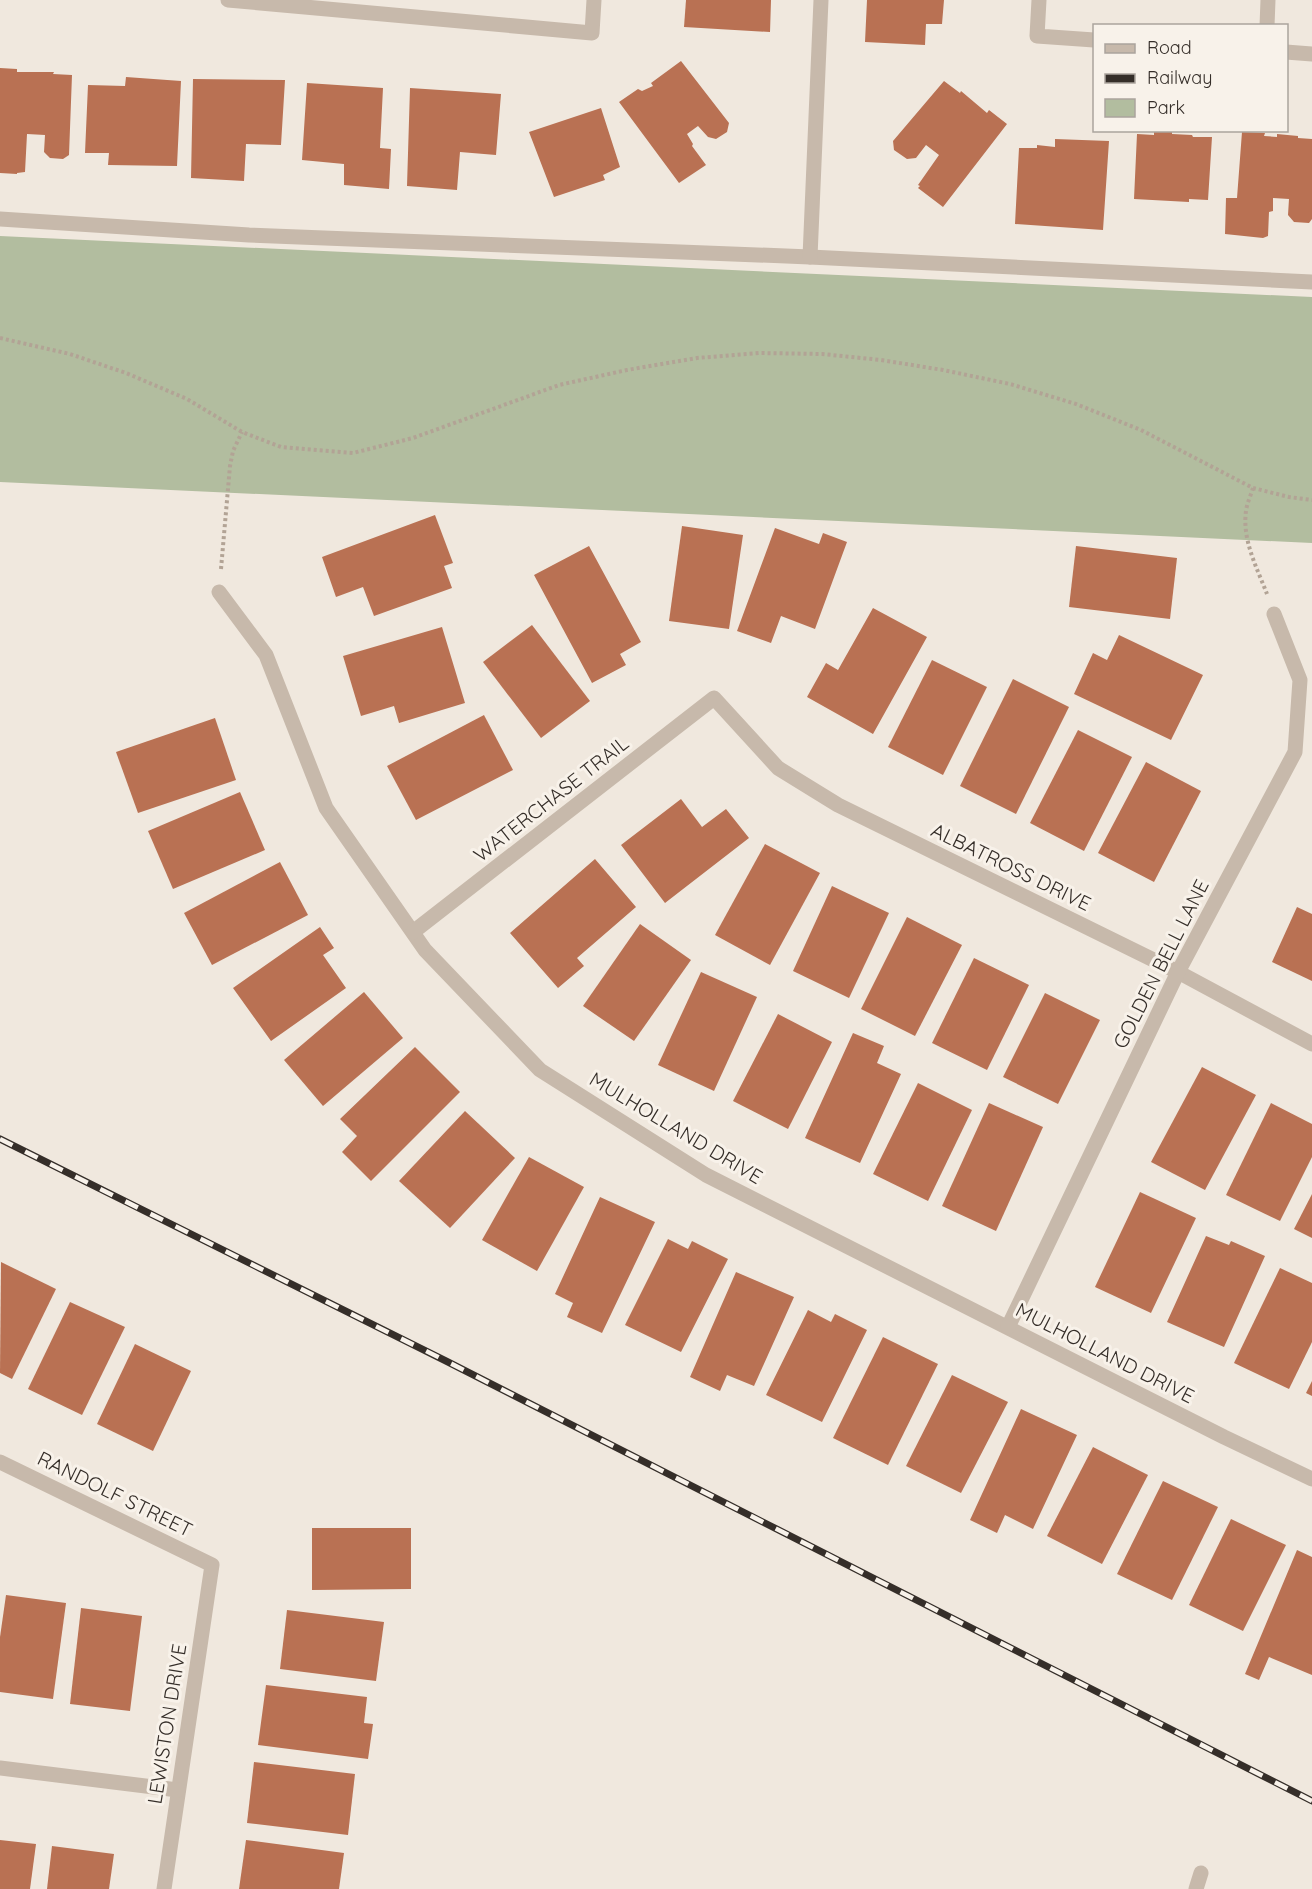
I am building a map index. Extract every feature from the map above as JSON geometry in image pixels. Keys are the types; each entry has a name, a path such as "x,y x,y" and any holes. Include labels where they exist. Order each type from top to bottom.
{"street":[{"path":"228,0 592,33 594,0"},
{"path":"810,256 821,0"},
{"path":"1039,0 1037,36 1093,40"},
{"path":"1267,24 1268,0"},
{"path":"1288,52 1312,54"},
{"path":"0,219 249,235 810,256 1312,282"},
{"name":"MULHOLLAND DRIVE","path":"219,592 266,655 326,808 425,950 540,1070 706,1175 1224,1437 1312,1479"},
{"name":"GOLDEN BELL LANE","path":"1008,1327 1178,972 1295,752 1300,680 1274,614"},
{"name":"WATERCHASE TRAIL","path":"413,932 714,698"},
{"name":"ALBATROSS DRIVE","path":"714,698 778,768 838,805 1178,972 1312,1044"},
{"name":"RANDOLF STREET","path":"0,1462 212,1564"},
{"name":"LEWISTON DRIVE","path":"164,1889 212,1564"},
{"path":"0,1768 178,1790"},
{"path":"1196,1889 1201,1873"}],"path":[{"path":"0,338 70,354 126,373 187,399 242,432 281,447 353,453 413,438 559,385 627,370 697,358 759,353 822,354 881,360 1010,384 1076,404 1141,430 1253,488 1312,500"},
{"path":"219,592 232,451 242,432"},
{"path":"1253,488 1246,510 1246,528 1250,550 1274,614"}],"green space":[{"path":"0,236 1312,297 1312,543 0,482"}],"building":[{"path":"686,0 771,0 770,32 684,27"},
{"path":"867,0 944,0 942,24 926,24 925,45 865,42"},
{"path":"681,61 729,123 727,132 716,139 708,137 698,126 687,134 692,146 706,165 679,183 619,102 638,89 642,91 653,86 651,83"},
{"path":"0,68 17,69 17,72 54,72 53,74 72,75 69,155 63,159 50,158 44,152 45,135 27,134 25,172 0,173"},
{"path":"126,77 181,81 177,166 108,165 109,153 85,153 88,85 125,86"},
{"path":"193,79 285,80 281,145 246,144 244,181 191,178"},
{"path":"944,81 960,93 961,91 987,113 989,110 1007,124 943,207 918,188 939,155 926,145 916,158 907,159 894,150 893,141"},
{"path":"307,83 383,88 380,148 391,149 389,189 344,185 344,164 302,160"},
{"path":"410,88 501,94 496,155 460,152 457,190 407,186"},
{"path":"601,108 620,167 603,175 605,180 554,197 529,132"},
{"path":"1154,132 1172,132 1172,134 1192,135 1193,137 1212,137 1208,200 1189,199 1189,202 1134,199 1137,134 1154,135"},
{"path":"1242,132 1312,139 1312,219 1309,223 1294,222 1288,215 1289,199 1273,198 1273,211 1269,212 1268,236 1263,238 1225,234 1226,198 1237,198"},
{"path":"1055,139 1109,141 1103,230 1015,224 1019,148 1037,148 1037,145 1055,147"},
{"path":"435,515 453,563 444,566 452,588 374,616 363,587 336,597 322,557"},
{"path":"682,526 743,535 729,629 669,621"},
{"path":"775,528 819,544 823,533 847,542 815,629 781,616 771,643 737,631"},
{"path":"589,546 641,642 620,654 626,665 592,683 534,575"},
{"path":"1076,546 1177,558 1170,619 1069,607"},
{"path":"873,608 927,637 873,734 807,697 826,663 838,670"},
{"path":"532,625 590,701 541,738 483,662"},
{"path":"442,627 465,703 399,723 394,706 361,716 343,656"},
{"path":"1119,635 1203,675 1171,740 1074,694 1093,653 1107,660"},
{"path":"932,660 987,687 943,775 888,747"},
{"path":"1013,679 1069,707 1016,814 960,786"},
{"path":"484,715 513,770 416,820 387,766"},
{"path":"215,718 236,780 138,813 116,752"},
{"path":"1078,730 1132,757 1084,851 1030,823"},
{"path":"1146,762 1201,791 1154,882 1098,853"},
{"path":"240,792 265,850 173,889 148,831"},
{"path":"681,799 702,827 726,809 749,838 665,903 621,845"},
{"path":"765,844 820,873 770,965 715,935"},
{"path":"595,859 636,907 577,958 584,966 558,988 510,933"},
{"path":"280,862 308,915 212,965 184,913"},
{"path":"832,886 889,913 849,998 793,971"},
{"path":"1297,907 1312,914 1312,981 1272,962"},
{"path":"907,917 962,945 915,1036 861,1009"},
{"path":"640,924 691,960 634,1041 583,1006"},
{"path":"320,927 334,948 323,955 346,988 271,1041 233,988"},
{"path":"974,958 1029,985 987,1070 932,1043"},
{"path":"701,972 757,997 714,1091 658,1065"},
{"path":"364,992 403,1038 323,1106 284,1060"},
{"path":"1045,993 1100,1020 1058,1104 1003,1077"},
{"path":"778,1014 832,1042 788,1129 733,1101"},
{"path":"853,1033 884,1046 877,1063 901,1074 860,1163 805,1138"},
{"path":"415,1047 460,1092 371,1181 342,1152 357,1136 340,1119"},
{"path":"1202,1067 1256,1095 1205,1190 1151,1162"},
{"path":"918,1083 972,1110 928,1201 873,1174"},
{"path":"989,1103 1043,1127 996,1231 942,1206"},
{"path":"1271,1103 1312,1124 1312,1157 1280,1221 1226,1195"},
{"path":"465,1111 515,1158 450,1228 399,1181"},
{"path":"529,1157 584,1187 537,1271 482,1240"},
{"path":"1140,1192 1196,1218 1151,1313 1095,1287"},
{"path":"1312,1194 1312,1238 1294,1229"},
{"path":"600,1197 655,1222 602,1333 567,1317 573,1303 555,1294"},
{"path":"1206,1236 1229,1245 1231,1241 1265,1256 1224,1347 1167,1322"},
{"path":"668,1239 688,1249 692,1241 728,1259 681,1352 625,1325"},
{"path":"1,1262 56,1289 12,1379 0,1373"},
{"path":"1280,1268 1312,1283 1312,1342 1289,1389 1234,1363"},
{"path":"736,1272 794,1297 754,1386 727,1375 720,1391 690,1377"},
{"path":"70,1302 125,1327 82,1415 28,1389"},
{"path":"808,1310 831,1322 835,1314 867,1330 822,1422 766,1395"},
{"path":"883,1337 938,1364 888,1465 833,1438"},
{"path":"135,1344 191,1371 153,1451 97,1424"},
{"path":"952,1375 1008,1402 961,1493 906,1466"},
{"path":"1312,1381 1312,1396 1306,1393"},
{"path":"1021,1409 1077,1435 1033,1529 1005,1515 997,1533 970,1520"},
{"path":"1093,1447 1148,1475 1102,1564 1047,1536"},
{"path":"1163,1481 1218,1507 1172,1600 1117,1574"},
{"path":"1231,1519 1286,1545 1243,1631 1189,1605"},
{"path":"312,1528 411,1528 411,1589 312,1590"},
{"path":"1297,1550 1312,1557 1312,1675 1269,1657 1259,1680 1245,1674"},
{"path":"6,1595 66,1603 53,1699 0,1692 0,1637"},
{"path":"81,1608 142,1616 130,1711 70,1704"},
{"path":"287,1610 384,1622 376,1681 280,1669"},
{"path":"266,1685 367,1697 364,1723 373,1724 368,1759 258,1745"},
{"path":"254,1762 355,1774 348,1835 247,1823"},
{"path":"0,1840 36,1844 30,1889 0,1889"},
{"path":"246,1840 344,1853 339,1889 239,1889"},
{"path":"52,1846 114,1854 109,1889 47,1889"}],"railway":[{"path":"0,1139 446,1361 1312,1801"}]}
